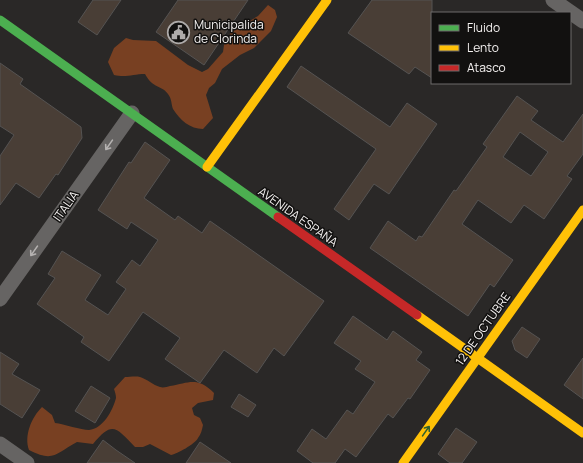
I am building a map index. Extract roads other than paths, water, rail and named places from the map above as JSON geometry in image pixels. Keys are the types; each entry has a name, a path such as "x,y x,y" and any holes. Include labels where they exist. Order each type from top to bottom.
{"main road":[{"path":"207,167 327,0"},
{"name":"AVENIDA ESPAÑA","path":"0,20 583,433"},
{"name":"12 DE OCTUBRE","path":"403,463 583,210"}],"street":[{"path":"553,0 570,12"},
{"path":"571,13 583,21"},
{"name":"ITALIA","path":"0,299 132,114"},
{"path":"0,444 26,463"}],"place":[{"name":"Municipalida de Clorinda","path":"178,32"}]}
